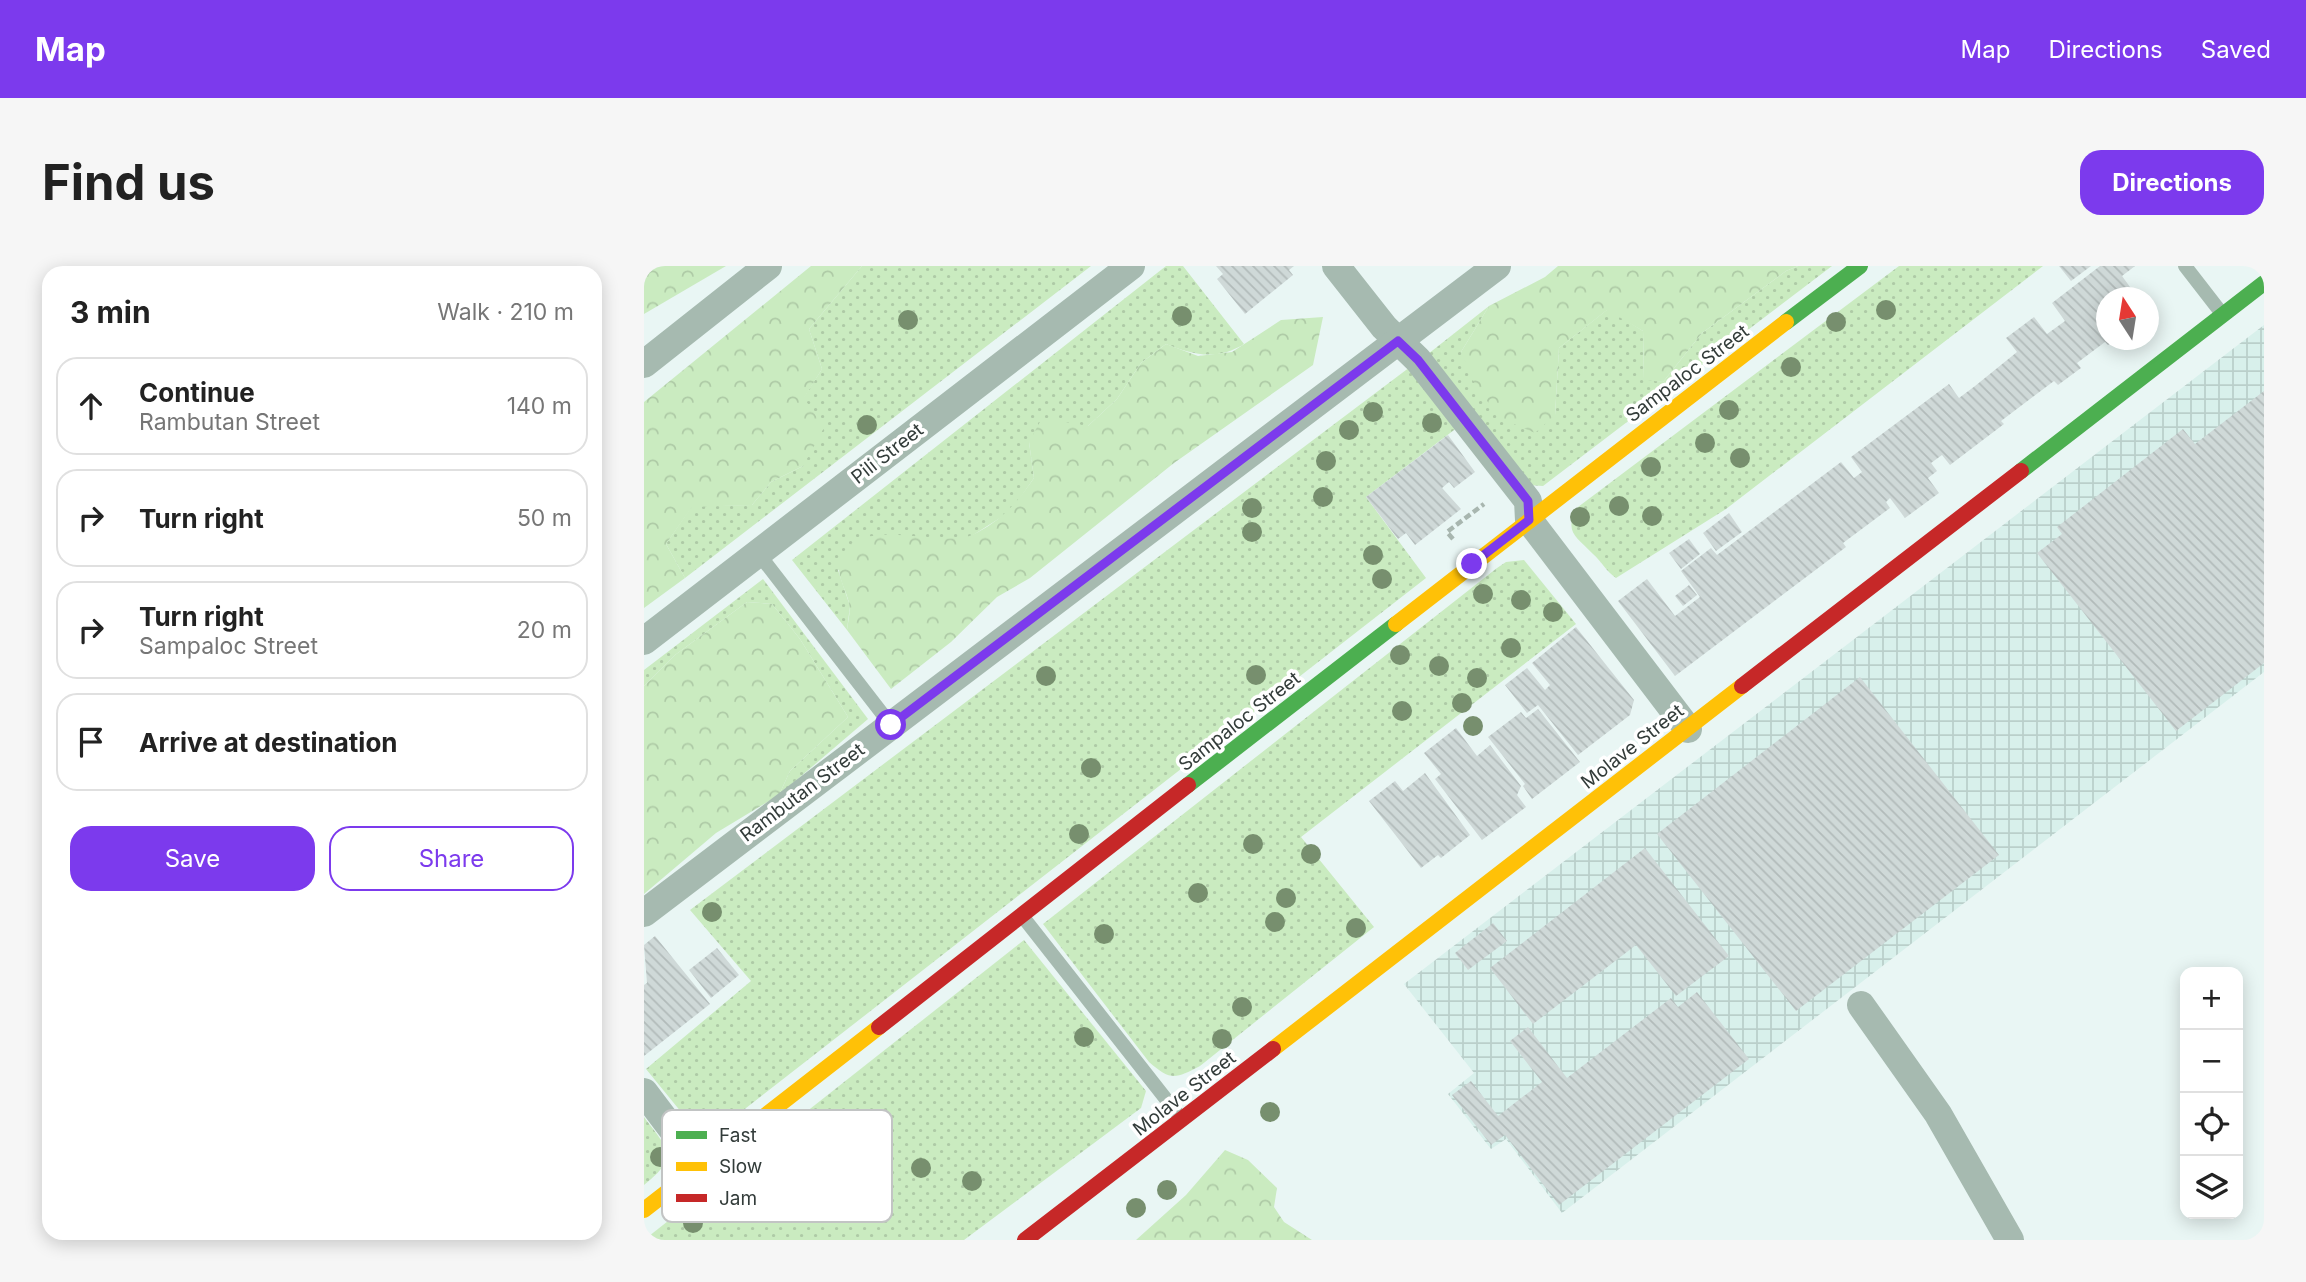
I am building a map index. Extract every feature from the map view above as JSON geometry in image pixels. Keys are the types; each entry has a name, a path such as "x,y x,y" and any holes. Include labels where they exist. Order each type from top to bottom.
{"street":[{"path":"644,364 768,266"},
{"name":"Pili Street","path":"644,641 1131,266"},
{"path":"1336,266 1398,341 1418,360 1528,501 1529,520 1688,729"},
{"name":"Rambutan Street","path":"644,913 1497,266"},
{"name":"Sampaloc Street","path":"773,1110 1529,520 1860,266"},
{"name":"Molave Street","path":"1025,1240 1183,1121 2264,283"},
{"path":"1861,1005 1938,1114 2010,1240"},
{"path":"644,1092 662,1116"},
{"name":"Sampaloc Street","path":"644,1210 662,1196"}],"lane":[{"path":"2185,266 2223,315"},
{"path":"758,553 891,725"},
{"path":"1023,917 1183,1121"}],"shaded area":[{"path":"2264,325 2264,672 1562,1213 1506,1139 1491,1149 1448,1094 1474,1073 1404,984"}],"green space":[{"path":"644,266 726,266 644,314"},
{"path":"811,266 862,266 809,329 822,369 804,398 824,428 803,466 771,482 752,505 692,507 666,544 685,578 644,608 644,402"},
{"path":"862,266 1091,266 685,578 666,544 692,506 752,505 771,482 803,466 804,397 822,369 809,329"},
{"path":"1166,266 1183,266 1244,344 1224,353 1205,354 1166,344 1141,363 1117,399 1088,426 1029,442 1034,478 1011,511 970,537 838,570 850,606 847,630 792,560"},
{"path":"1558,266 1798,266 1786,271 1702,333 1663,382 1644,380 1643,331 1607,310 1559,348 1555,415 1535,433 1500,418 1475,385 1461,352 1489,306 1545,277"},
{"path":"1798,266 1832,266 1543,486 1528,485 1428,354 1489,306 1461,352 1555,415 1559,348 1608,309 1643,331 1644,379 1663,382 1702,333 1786,271"},
{"path":"1899,266 2043,266 1726,509 1616,578 1577,538 1572,522 1578,507"},
{"path":"1323,317 1313,365 1174,463 1030,578 997,597 951,642 891,689 847,630 850,606 841,580 839,563 851,544 865,537 883,535 959,538 972,535 1007,511 1034,478 1029,442 1042,418 1088,426 1117,399 1141,363 1166,344 1198,356 1232,352 1281,320"},
{"path":"1410,367 1458,427 1366,497 1426,578 744,1110 679,1110 646,1069 751,981 690,910"},
{"path":"1524,560 1576,624 1301,837 1374,927 1200,1066 1185,1074 1173,1076 1156,1068 1043,924 1497,568 1506,562"},
{"path":"763,579 868,719 779,795 790,771 848,717 800,639 772,604 747,602 675,655 644,686 644,670"},
{"path":"747,602 772,604 800,639 848,717 790,771 779,795 716,833 644,894 644,686 675,655"},
{"path":"1024,940 1146,1091 1141,1108 964,1240 644,1240 667,1222 892,1222 892,1110 809,1110"},
{"path":"644,1117 662,1142 662,1168 644,1185"},
{"path":"1225,1150 1248,1160 1277,1188 1274,1207 1284,1222 1312,1240 1136,1240 1186,1195"}],"building":[{"path":"1216,266 1294,266 1289,270 1293,275 1245,314 1217,279 1223,274"},
{"path":"2059,266 2091,266 2071,281"},
{"path":"2100,266 2135,266 2122,276 2130,287 2096,287 2096,349 2077,363 2081,368 2058,385 2054,381 2001,421 2004,424 1950,465 1942,455 1931,463 1937,471 1928,478 1939,493 1905,518 1890,498 1886,502 1890,508 1843,543 1846,547 1675,676 1618,601 1647,579 1675,616 1700,597 1681,571 1711,548 1717,555 1841,462 1854,478 1862,472 1851,457 1949,384 1959,398 1975,386 2017,352 2006,338 2034,317 2047,334 2065,321 2052,303"},
{"path":"2264,391 2264,663 2176,731 2037,553 2062,534 2057,527 2183,429 2195,444"},
{"path":"1448,435 1475,472 1454,488 1449,482 1442,488 1461,509 1415,545 1406,533 1398,539 1366,497"},
{"path":"1729,513 1742,532 1716,551 1703,533"},
{"path":"1689,539 1700,554 1681,569 1669,553"},
{"path":"1689,585 1697,595 1683,606 1675,596"},
{"path":"1576,627 1634,700 1630,715 1578,755 1538,705 1527,713 1505,685 1527,668 1545,690 1550,685 1532,663"},
{"path":"1860,677 1999,855 1796,1011 1657,834"},
{"path":"1538,709 1580,762 1532,799 1523,786 1525,784 1488,737 1521,712 1526,718"},
{"path":"1456,728 1477,756 1490,745 1521,786 1517,795 1526,807 1482,840 1435,779 1441,774 1424,753"},
{"path":"1425,773 1470,835 1441,858 1438,855 1421,868 1369,801 1395,781 1403,791"},
{"path":"1645,848 1729,956 1676,996 1636,945 1533,1024 1490,968"},
{"path":"1493,923 1507,941 1468,970 1455,953"},
{"path":"655,936 710,1004 644,1056 644,985 647,983 644,945"},
{"path":"717,948 739,975 711,998 689,970"},
{"path":"1697,992 1749,1059 1559,1205 1505,1135 1491,1145 1452,1095 1471,1081 1498,1116 1542,1082 1510,1041 1528,1027 1567,1078 1671,998 1678,1007"}],"traffic: fast":[{"path":"1786,322 1860,266"},
{"path":"2021,471 2264,283"},
{"path":"1188,785 1396,624"}],"traffic: slow":[{"path":"1396,624 1786,322"},
{"path":"1273,1049 1742,686"},
{"path":"772,1110 879,1027"},
{"path":"644,1210 662,1196"}],"traffic: jam":[{"path":"1742,686 2021,471"},
{"path":"879,1027 1188,785"},
{"path":"1025,1240 1273,1049"}],"route":[{"path":"891,725 1398,341 1418,360 1528,501 1529,520 1472,564"}]}
